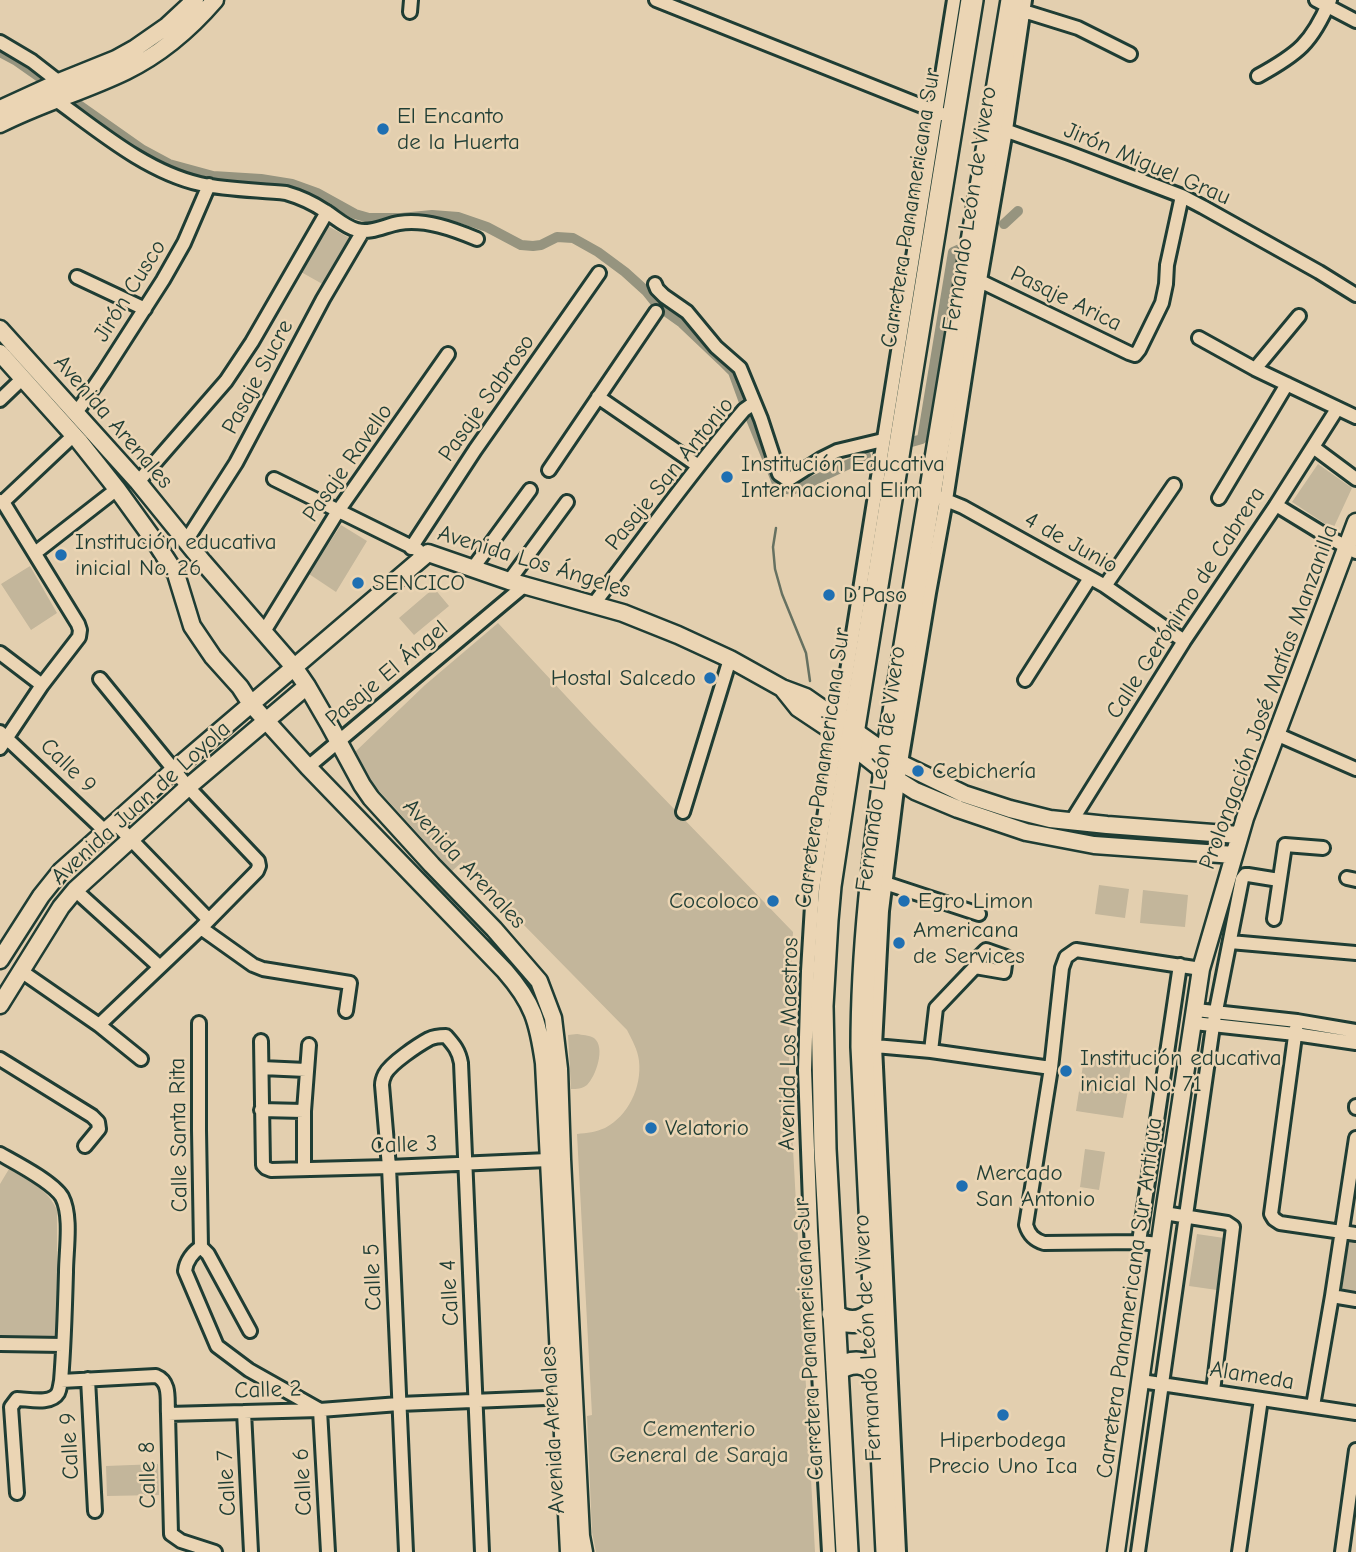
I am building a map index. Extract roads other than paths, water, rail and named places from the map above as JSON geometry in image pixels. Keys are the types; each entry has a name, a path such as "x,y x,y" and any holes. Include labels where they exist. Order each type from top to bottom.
{"highway":[{"name":"Carretera Panamericana Sur","path":"847,1552 825,1149 821,1006 830,886 845,733 891,445 903,423 944,115 972,0"},
{"path":"887,1552 862,1047 871,878 893,768 938,497 973,275 974,226 998,128 1017,4"},
{"path":"833,1314 847,1322 854,1322 862,1320 874,1311"},
{"path":"837,1370 849,1363 862,1363 877,1375"}],"street":[{"path":"0,109 134,49 167,26 195,0"},
{"path":"0,124 149,58 193,24 215,0"},
{"path":"656,0 944,115"},
{"path":"655,284 664,296 687,312 716,347 740,369 779,474 788,480 837,451 891,445 944,115 954,0"},
{"path":"1258,76 1286,59 1311,38 1325,2 1356,21"},
{"path":"1017,4 1078,28 1130,54"},
{"path":"0,42 32,61 59,82"},
{"path":"56,100 138,159 197,183 286,193 327,212 346,225 363,231 417,222 477,239"},
{"name":"Jirón Miguel Grau","path":"998,128 1182,197 1229,221 1356,295"},
{"name":"Fernando León de Vivero","path":"973,275 998,128"},
{"name":"Jirón Cusco","path":"74,411 84,402 145,309 184,243 209,185"},
{"name":"Pasaje Arica","path":"973,275 1135,355 1162,303 1167,265 1182,197"},
{"path":"138,482 226,381 252,342 327,212"},
{"name":"Pasaje Sucre","path":"186,541 236,463 323,299 363,231"},
{"name":"Pasaje Sabroso","path":"411,548 475,450 599,273"},
{"path":"77,277 145,309"},
{"path":"549,470 656,312"},
{"path":"1255,369 1299,316"},
{"name":"Avenida Arenales","path":"0,329 138,482 294,667 371,798 494,929 539,981 545,993 553,1018 558,1056 569,1552"},
{"path":"1199,338 1255,369 1356,418"},
{"name":"Avenida Arenales","path":"0,353 74,435 151,536 176,574 188,616 199,637 251,704 308,767 505,971 528,1000 543,1056 548,1160 567,1397 584,1552"},
{"name":"Pasaje Ravello","path":"264,633 338,511 448,354"},
{"path":"0,400 23,378"},
{"path":"1219,498 1287,384"},
{"path":"598,397 697,465"},
{"name":"Pasaje San Antonio","path":"593,605 697,465 744,410 754,403"},
{"name":"Calle Gerónimo de Cabrera","path":"1071,822 1184,640 1276,505 1337,409"},
{"path":"3,739 79,637 80,630 1,501 74,435"},
{"path":"1313,447 1356,479"},
{"name":"Avenida Los Ángeles","path":"274,479 411,548 509,581 624,613 657,625 730,659 782,688 798,708 845,733 893,768 915,790 961,802"},
{"path":"1105,586 1174,485"},
{"path":"35,553 117,489"},
{"path":"473,568 530,490"},
{"name":"4 de Junio","path":"938,497 963,507 1105,586 1184,640"},
{"path":"509,581 567,502"},
{"path":"1276,505 1351,549"},
{"name":"Prolongación José Matías Manzanilla","path":"1195,1017 1202,969 1239,835 1276,734 1351,549 1356,522"},
{"name":"Avenida Juan de Loyola","path":"0,960 51,883 174,769 428,553"},
{"path":"176,574 203,562"},
{"path":"1025,680 1090,578"},
{"name":"Pasaje El Ángel","path":"308,767 526,585"},
{"path":"0,653 42,685"},
{"path":"683,813 730,659"},
{"path":"99,1025 205,924 259,866 258,861 188,787 100,678"},
{"name":"Avenida Juan de Loyola","path":"0,1005 61,907 75,890 188,787 307,686"},
{"name":"Avenida Los Maestros","path":"829,1552 805,1070 814,889 845,733"},
{"path":"1276,734 1356,769"},
{"name":"Calle 9","path":"3,739 110,827 131,840 205,924 253,965 263,969 350,983 346,1011"},
{"name":"Fernando León de Vivero","path":"893,768 875,1046 899,1552"},
{"path":"961,802 1071,822 1239,835"},
{"path":"961,802 1026,832 1094,845 1234,855"},
{"path":"1274,919 1285,845 1323,848"},
{"path":"1138,1552 1213,1026 1242,879 1245,875 1279,880"},
{"path":"884,883 979,914"},
{"path":"75,890 160,967"},
{"path":"1230,942 1356,953"},
{"path":"1159,1244 1044,1243 1037,1241 1028,1231 1062,968 1066,957 1076,950 1202,969"},
{"path":"1139,1242 1180,965"},
{"path":"931,1051 936,1008 975,967"},
{"name":"Calle Santa Rita","path":"21,971 99,1025 141,1059"},
{"path":"1195,1017 1216,1012 1356,1043"},
{"path":"1195,1017 1213,1026 1356,1031"},
{"name":"Carretera Panamericana Sur Antiqua","path":"1116,1552 1159,1244 1195,1017"},
{"name":"Calle Santa Rita","path":"199,1023 201,1247 188,1261 185,1271 217,1346 249,1370 320,1410"},
{"path":"1296,1028 1271,1210 1274,1219 1280,1223 1356,1234"},
{"name":"Calle 4","path":"446,1036 459,1052 461,1063 482,1552"},
{"name":"Calle 5","path":"406,1552 389,1167 382,1085 384,1075 390,1068 429,1039 446,1036"},
{"path":"261,1041 261,1110 304,1111"},
{"path":"304,1169 304,1111 309,1045"},
{"path":"875,1046 1051,1068"},
{"path":"0,1059 92,1115 98,1122 99,1129 85,1146"},
{"path":"261,1068 306,1070"},
{"name":"Calle 3","path":"261,1110 263,1165 271,1170 548,1160"},
{"path":"1313,1406 1354,1166 1356,1138"},
{"path":"2,1160 50,1185 58,1192 65,1206 67,1225 61,1381 58,1394 52,1398 17,1399 11,1407 17,1493"},
{"path":"1164,1213 1227,1223 1233,1227 1213,1391"},
{"path":"201,1247 208,1254 250,1331"},
{"path":"1332,1296 1356,1300"},
{"path":"0,1344 63,1345"},
{"path":"61,1381 156,1377 163,1379 167,1384 168,1414"},
{"name":"Calle 9","path":"88,1379 95,1511"},
{"name":"Alameda","path":"1141,1381 1356,1413"},
{"name":"Calle 2","path":"168,1414 320,1410 567,1397"},
{"path":"1239,1552 1261,1399"},
{"name":"Calle 6","path":"320,1410 328,1552"},
{"name":"Calle 7","path":"244,1412 251,1552"},
{"name":"Calle 8","path":"168,1414 171,1534 181,1541 215,1552"},
{"path":"1342,1552 1356,1450"}],"waterway":[{"path":"0,52 143,150 169,164 213,176 292,184 369,218 432,215 458,217 487,227 521,245 541,245 557,237 573,238 625,272 658,306 682,323 722,361 733,372 745,405"},
{"path":"1004,224 1018,211"},
{"path":"908,443 922,439 953,252 962,248"},
{"path":"749,414 777,483 786,489 798,488 866,456"},
{"path":"776,528 773,547 775,569 806,653 810,681"},
{"path":"1062,830 1079,834 1221,843"}],"place":[{"name":"El Encanto de la Huerta","path":"383,129"},
{"name":"Institución Educativa Internacional Elim","path":"727,477"},
{"name":"Institución educativa inicial No. 26","path":"61,555"},
{"name":"SENCICO","path":"358,583"},
{"name":"D’Paso","path":"829,595"},
{"name":"Hostal Salcedo","path":"710,678"},
{"name":"Cebichería","path":"918,771"},
{"name":"Cocoloco","path":"773,901"},
{"name":"Egro Limon","path":"904,901"},
{"name":"Americana de Services","path":"899,943"},
{"name":"Institución educativa inicial No. 71","path":"1066,1071"},
{"name":"Velatorio","path":"651,1128"},
{"name":"Mercado San Antonio","path":"962,1186"},
{"name":"Hiperbodega Precio Uno Ica","path":"1003,1415"}],"park label":[{"name":"Cementerio General de Saraja","path":"699,1442"}]}
